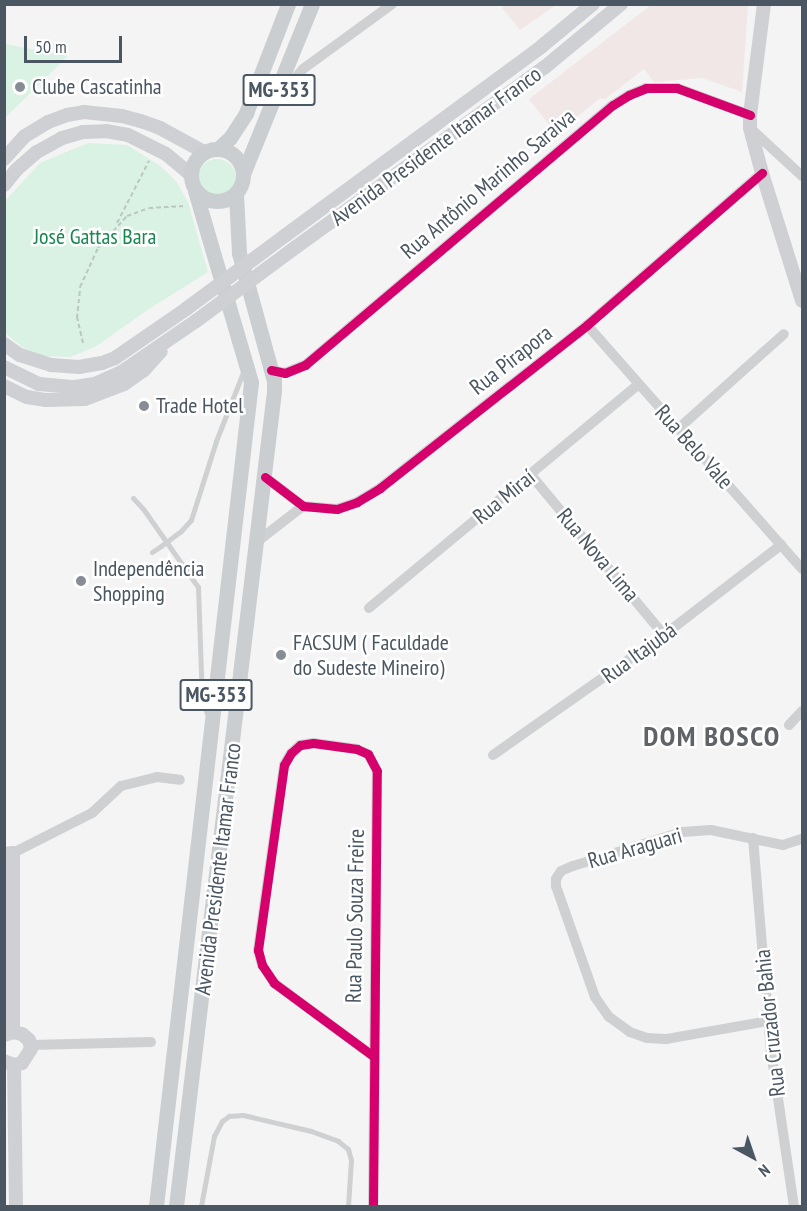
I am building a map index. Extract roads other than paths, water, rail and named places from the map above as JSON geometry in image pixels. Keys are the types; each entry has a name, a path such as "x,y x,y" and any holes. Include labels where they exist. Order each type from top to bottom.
{"main road":[{"name":"MG-353","path":"195,190 191,175 197,158 230,138 246,113 288,4"},
{"name":"MG-353","path":"236,194 275,102 312,4"},
{"name":"Avenida Presidente Itamar Franco","path":"4,344 20,356 51,365 79,367 115,358 286,236 542,46 593,4"},
{"name":"Avenida Presidente Itamar Franco","path":"4,367 39,384 75,387 95,384 120,373 196,321 545,67 621,4"},
{"path":"764,4 750,121 762,173 802,302"},
{"path":"4,159 25,136 48,122 84,112 122,116 141,121 211,151 226,150 238,159 243,174"},
{"path":"4,185 16,170 37,152 62,138 82,132 106,131 128,135 156,148 191,175"},
{"path":"195,190 207,200 215,201 222,201 236,194"},
{"name":"Avenida Presidente Itamar Franco","path":"156,1206 250,394 248,364 195,190"},
{"name":"Avenida Presidente Itamar Franco","path":"176,1206 258,542 274,392 271,370 238,253 236,194"},
{"path":"4,386 27,397 45,400 85,399 105,393 124,384 144,369 177,334"},
{"path":"9,853 9,1034 22,1034 30,1045 30,1053 26,1060 9,1063 16,1206"}],"street":[{"path":"275,102 303,69 392,4"},
{"name":"Rua Antônio Marinho Saraiva","path":"271,370 285,373 305,366 595,120 629,95 646,88 677,88 750,121"},
{"path":"750,121 802,176"},
{"name":"Rua Pirapora","path":"303,506 337,509 357,502 380,488 587,325 762,173"},
{"name":"Rua Belo Vale","path":"587,325 802,569"},
{"path":"678,429 784,334"},
{"name":"Rua Miraí","path":"369,608 638,385"},
{"name":"Rua Nova Lima","path":"531,475 664,635"},
{"path":"258,542 303,506 265,477"},
{"name":"Rua Itajubá","path":"493,755 664,635 781,545"},
{"path":"789,725 802,711"},
{"name":"Rua Paulo Souza Freire","path":"373,1056 274,983 262,965 258,950 280,782 284,765 291,753 300,745 312,743 357,749 368,754 377,771 373,1206"},
{"path":"9,853 92,813 121,786 157,777 180,780"},
{"name":"Rua Araguari","path":"768,1021 666,1039 647,1038 630,1032 609,1017 594,998 556,886 561,871 682,832 711,830 783,845 802,839"},
{"name":"Rua Cruzador Bahia","path":"753,838 768,1021 794,1206"},
{"path":"30,1045 151,1042"}],"lane":[{"path":"153,552 181,531 191,520 238,378 248,364"},
{"path":"133,498 144,510 198,587 202,701 212,727"},
{"path":"201,1206 214,1136 222,1121 229,1116 243,1115 310,1131 338,1141 348,1149 351,1160 348,1206"}],"place":[{"name":"Clube Cascatinha","path":"20,87"},
{"name":"Trade Hotel","path":"144,406"},
{"name":"Independência Shopping","path":"81,581"},
{"name":"FACSUM ( Faculdade do Sudeste Mineiro)","path":"281,655"}],"district":[{"name":"DOM BOSCO","path":"712,736"}],"park label":[{"name":"José Gattas Bara","path":"95,237"}]}
